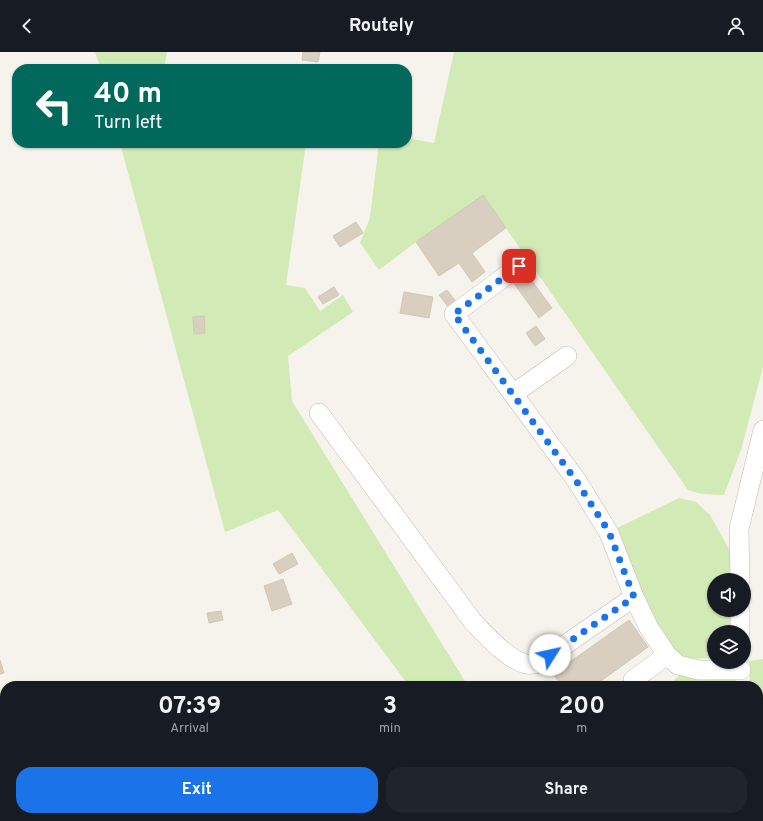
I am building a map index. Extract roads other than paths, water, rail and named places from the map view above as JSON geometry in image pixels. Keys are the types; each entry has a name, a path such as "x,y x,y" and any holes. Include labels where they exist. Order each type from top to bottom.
{"street":[{"path":"519,266 454,314 577,482 609,532 634,597 649,628 667,655 678,665 699,670 741,673"},
{"path":"513,394 567,356"},
{"path":"319,413 474,623 497,646 516,660 527,664 539,663 634,597"},
{"path":"740,573 740,529 763,430"},
{"path":"633,680 667,655"}]}
